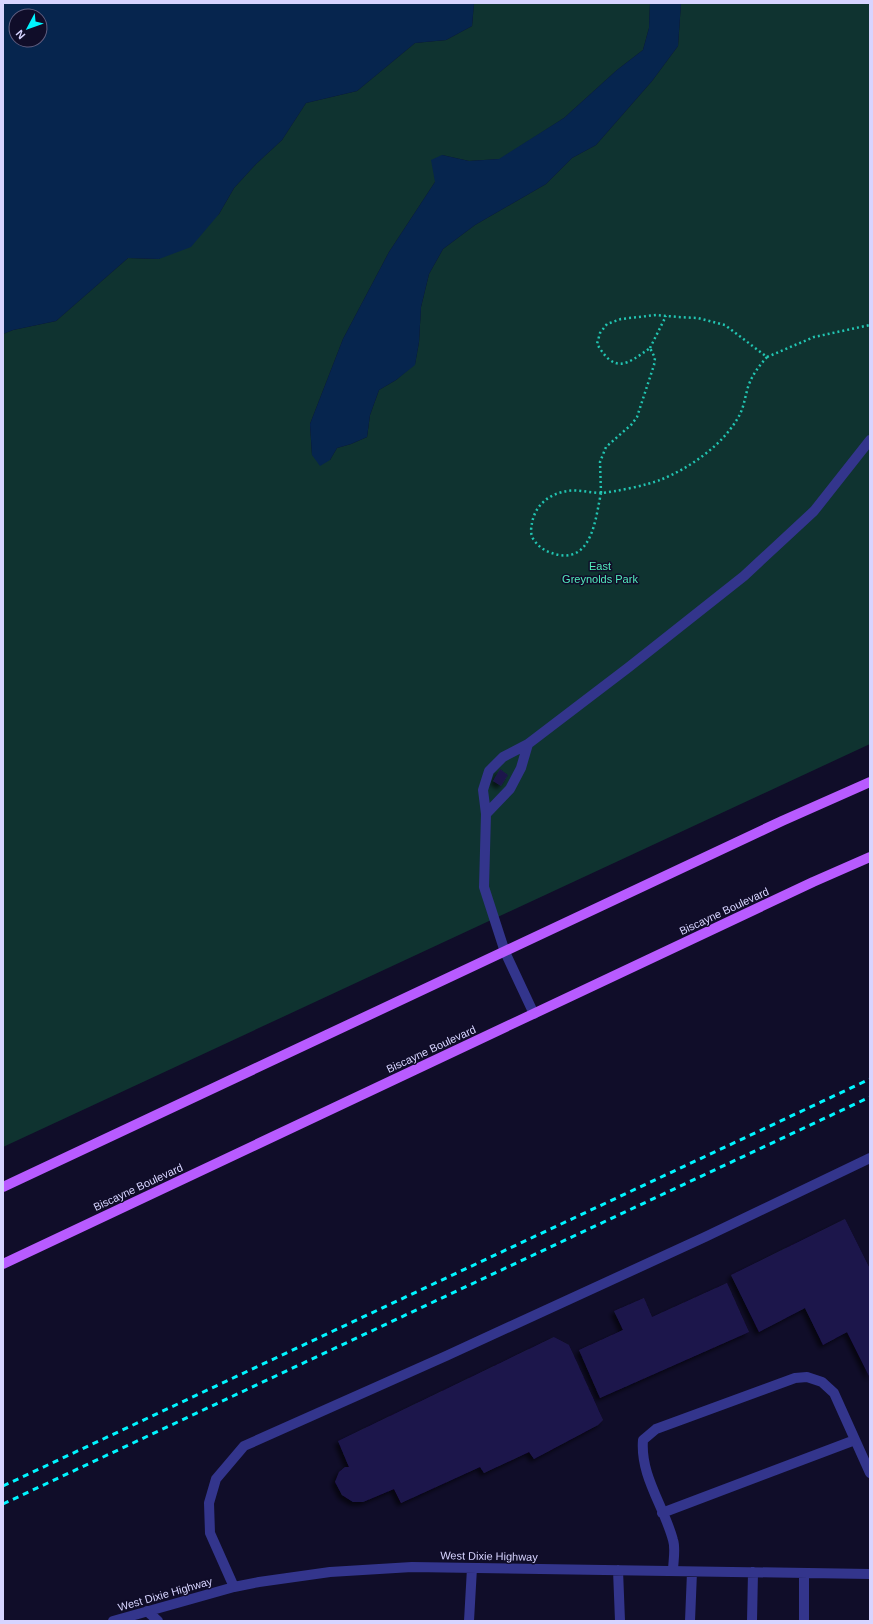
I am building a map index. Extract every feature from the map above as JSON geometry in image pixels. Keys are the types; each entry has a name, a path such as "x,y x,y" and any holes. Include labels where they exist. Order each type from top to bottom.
{"main road":[{"path":"3,1187 782,821 870,782"},
{"name":"Biscayne Boulevard","path":"3,1264 813,882 870,857"}],"street":[{"path":"534,1014 505,952 484,887 486,814 483,790 489,771 503,757 528,744 629,667 744,576 814,511 870,440"},
{"path":"486,814 510,790 521,768 528,744"},
{"path":"234,1587 210,1533 209,1503 216,1480 244,1446 461,1349 870,1158"},
{"path":"673,1571 674,1541 646,1470 642,1453 643,1440 656,1428 795,1378 806,1377 822,1382 834,1393 870,1473"},
{"path":"662,1513 855,1440"},
{"name":"West Dixie Highway","path":"113,1621 234,1587 330,1572 412,1567 870,1574"},
{"path":"469,1621 472,1568"},
{"path":"618,1570 620,1621"},
{"path":"690,1621 692,1572"},
{"path":"752,1621 753,1572"},
{"path":"804,1574 804,1621"},
{"path":"148,1611 158,1621"}],"path":[{"path":"666,316 650,348 626,364 614,362 605,356 597,344 600,333 607,324 630,318 656,315 698,318 725,325 767,357"},
{"path":"650,348 655,358 654,365 636,417 632,424 606,447 600,462 601,493 592,536 585,546 576,553 563,555 549,552 537,544 532,538 531,529 532,518 538,506 546,499 555,494 568,490 601,493 659,480 691,463 705,453 731,429 745,403 748,388 754,372 767,357 814,337 870,325"}],"green space":[{"name":"East Greynolds Park","path":"474,3 650,3 649,28 643,50 617,70 564,118 500,159 469,161 442,155 435,182 389,252 343,339 310,424 312,455 330,460 337,448 367,437 370,415 379,390 396,380 415,364 419,342 421,307 429,274 443,249 475,225 546,184 572,158 596,145 652,81 678,46 681,3 870,3 870,744 3,1147 3,334 13,330 56,321 128,258 159,259 219,214 234,188 256,164 282,140 306,103 357,91 415,43 446,40 472,26"}],"water":[{"path":"3,3 474,3 472,26 446,40 415,43 357,91 306,103 282,140 256,164 234,188 219,214 191,247 159,259 128,258 56,321 13,330 3,334"},
{"path":"650,3 681,3 678,46 652,81 596,145 572,158 546,184 475,225 443,249 429,274 421,307 419,342 415,365 396,380 379,390 370,415 367,437 337,448 330,460 320,466 312,455 310,424 343,339 389,252 435,182 431,160 442,155 469,161 499,159 564,118 617,70 643,50 649,28"}],"building":[{"path":"500,769 508,775 501,786 493,781"},
{"path":"845,1219 870,1269 870,1378 847,1332 823,1345 805,1308 759,1332 731,1275"},
{"path":"727,1283 749,1332 600,1398 579,1350 623,1330 614,1311 644,1298 652,1317"},
{"path":"554,1337 569,1345 603,1420 598,1425 534,1459 529,1452 484,1473 480,1467 401,1503 394,1489 363,1502 353,1502 342,1495 335,1482 339,1472 345,1467 349,1467 338,1441"}],"railway":[{"path":"3,1486 870,1079"},
{"path":"3,1504 870,1097"}]}
